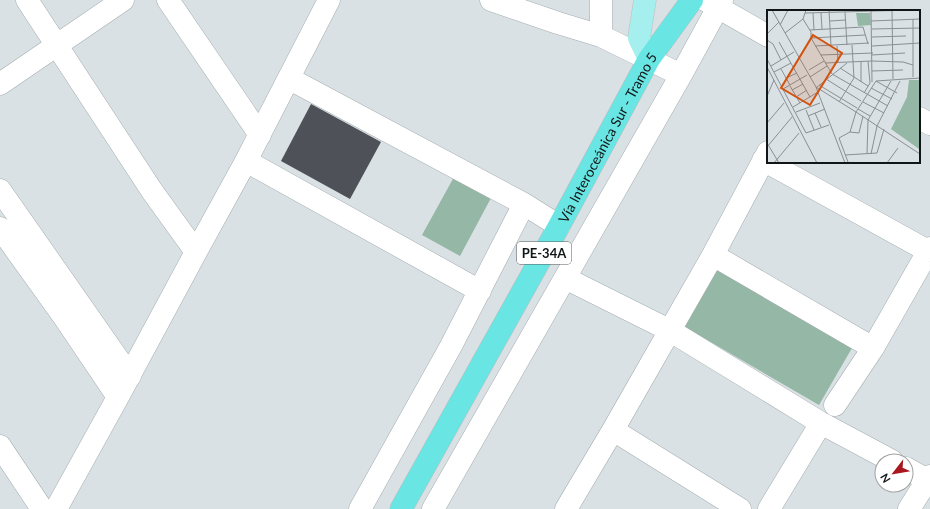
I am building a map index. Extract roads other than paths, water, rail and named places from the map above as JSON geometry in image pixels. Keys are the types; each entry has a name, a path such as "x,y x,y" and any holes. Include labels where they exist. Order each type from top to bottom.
{"highway":[{"name":"Vía Interoceánica Sur - Tramo 5","path":"401,509 559,226 649,59 692,0"}],"main road":[{"path":"645,0 640,38 649,59"}],"street":[{"path":"27,0 152,191 196,252"},
{"path":"0,84 58,46 123,0"},
{"path":"168,0 260,135"},
{"path":"56,509 130,376 260,135 330,0"},
{"path":"491,0 601,36 681,75"},
{"path":"601,0 601,36"},
{"path":"433,509 681,75 715,2 767,35"},
{"path":"290,79 524,204 559,226"},
{"path":"920,119 930,124"},
{"path":"566,509 713,255 766,156"},
{"path":"246,161 480,292"},
{"path":"778,163 929,249 873,348 835,405"},
{"path":"0,190 130,376"},
{"path":"360,509 452,346 524,204"},
{"path":"0,228 64,317 118,397"},
{"path":"713,255 873,348"},
{"path":"565,278 669,330 821,423 877,453"},
{"path":"769,509 821,423"},
{"path":"613,430 740,509"},
{"path":"0,446 42,509"},
{"path":"909,509 929,478 914,471"}]}
